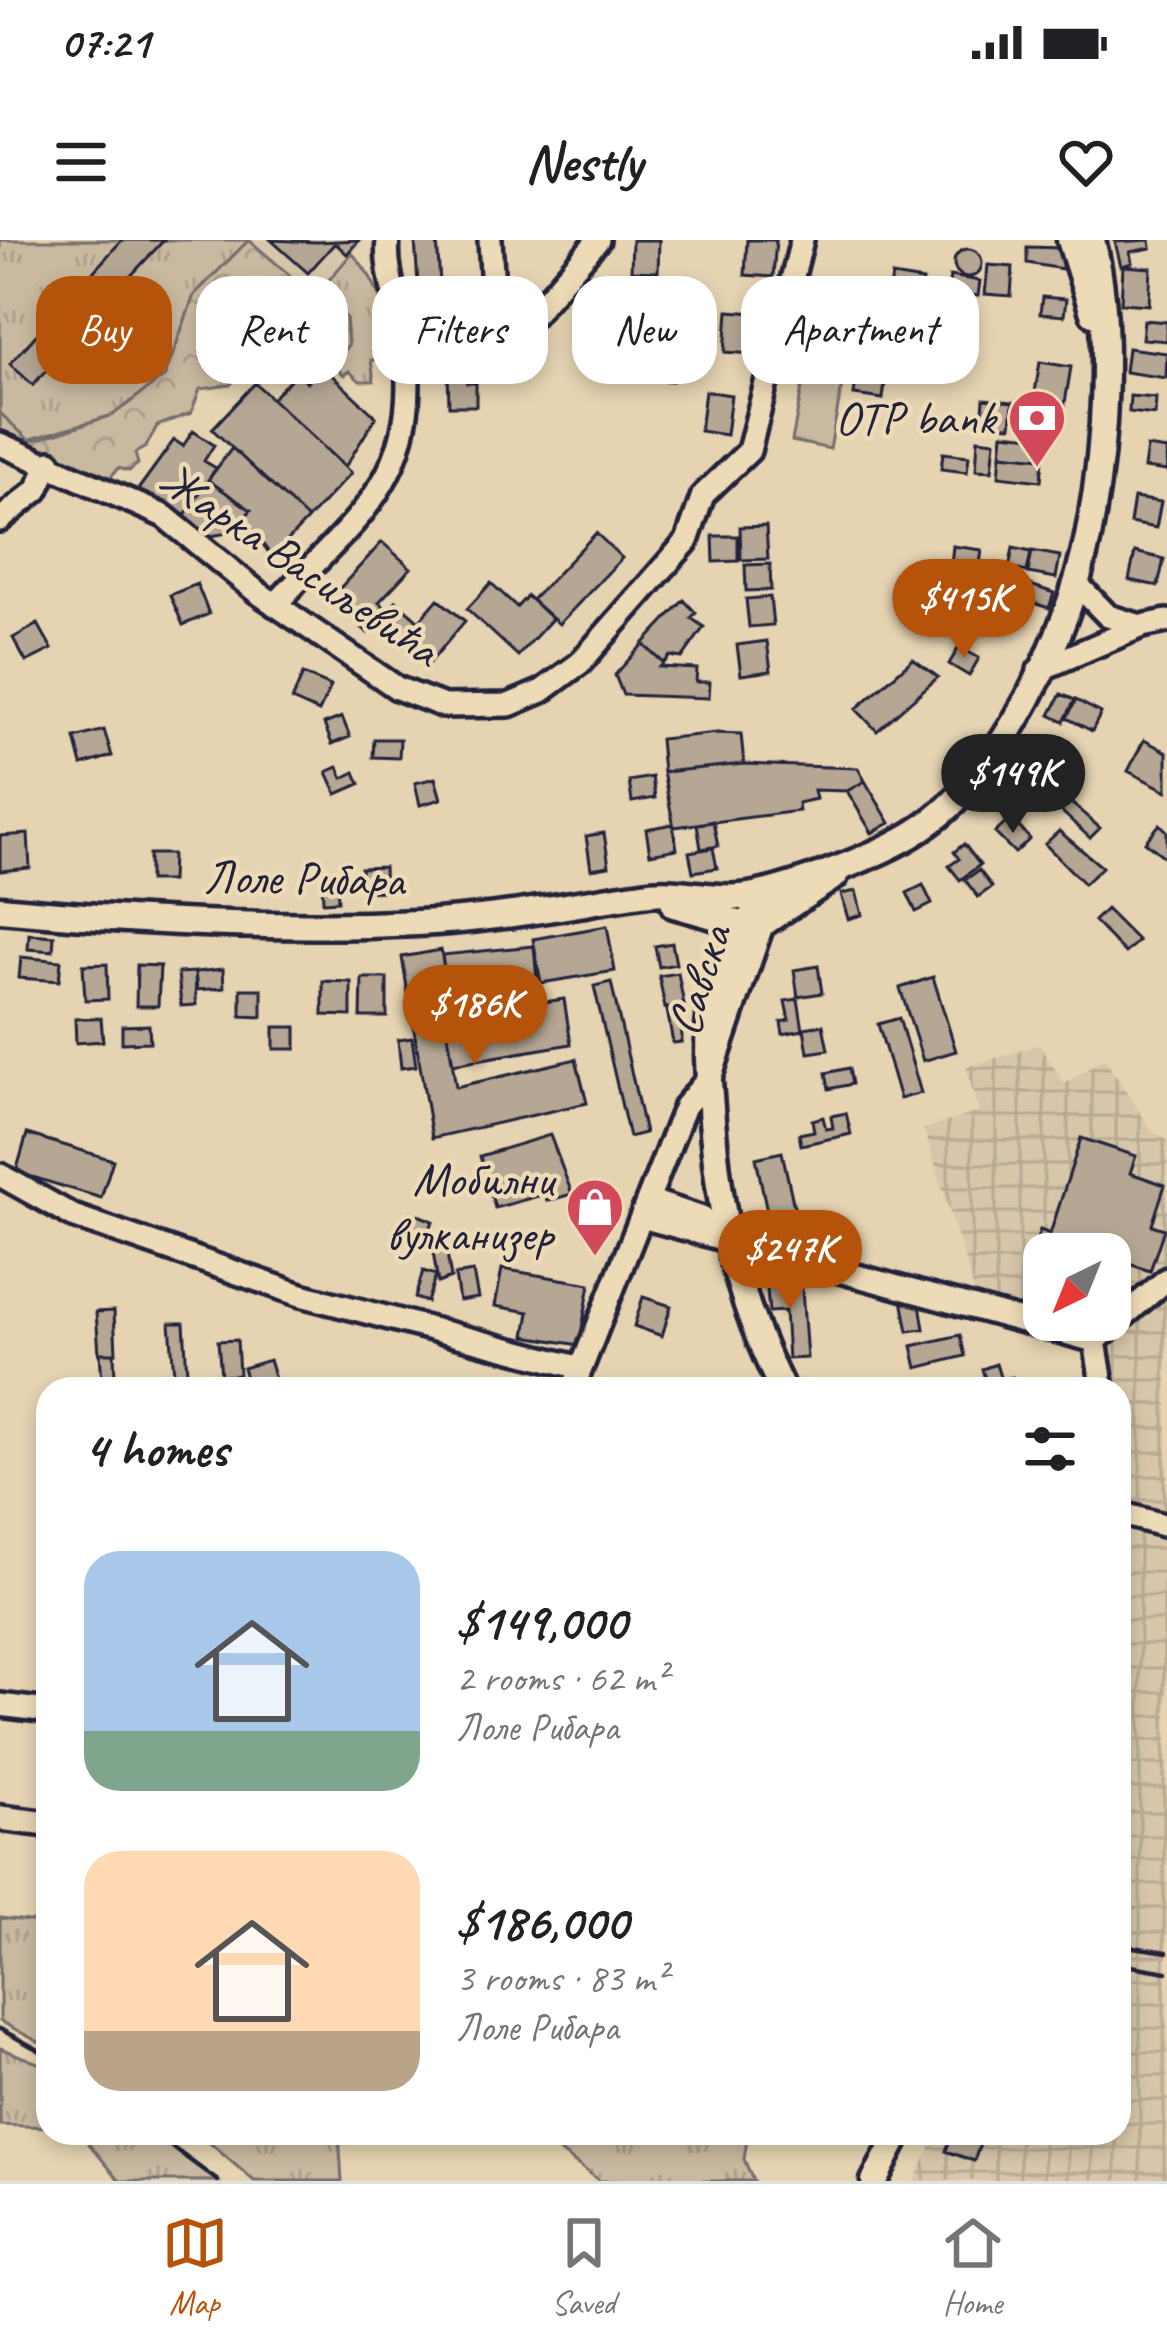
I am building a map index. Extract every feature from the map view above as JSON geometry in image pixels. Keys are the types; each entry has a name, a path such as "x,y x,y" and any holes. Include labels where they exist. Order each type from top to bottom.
{"main road":[{"path":"1070,240 1100,332"},
{"name":"Лоле Рибара","path":"750,914 778,889 908,837 954,803 1000,740 1040,670 1077,584 1103,436 1092,240"},
{"name":"Лоле Рибара","path":"0,909 414,924 668,892 750,914 862,857"},
{"name":"Савска","path":"708,1078 718,1063 746,960 750,914"},
{"path":"708,1078 725,1238 743,1297 777,1377"},
{"path":"874,2181 893,2145"}],"street":[{"path":"275,605 385,482 403,444 411,410 409,376 388,240"},
{"path":"490,240 495,320 505,331 521,327 598,240"},
{"name":"Жарка Васиљевића","path":"0,444 50,462 177,523 275,605 397,688 444,706 509,705 560,680 680,550 697,520 701,496 749,451 802,240"},
{"path":"0,520 37,490 50,462"},
{"path":"1077,584 1108,616 1142,626"},
{"path":"1040,670 1142,626 1167,621"},
{"name":"Савска","path":"577,1377 685,1106 708,1078"},
{"path":"0,1174 73,1216 301,1295 574,1377"},
{"path":"645,1209 702,1218 725,1238 1023,1321"},
{"path":"1131,1310 1167,1279"},
{"path":"1095,1341 1101,1377"},
{"path":"1131,1516 1167,1526"},
{"path":"0,1706 36,1710"}],"shaded area":[{"path":"253,240 363,240 332,276 292,276"},
{"path":"1039,1045 1065,1084 1104,1058 1153,1132 1167,1140 1167,2181 914,2181 931,2145 1131,2145 1131,1377 1101,1377 1095,1341 1131,1341 1131,1233 1023,1233 1023,1321 980,1309 924,1129 979,1112 966,1067"}],"green space":[{"path":"0,240 249,240 213,276 196,276 196,293 172,356 172,276 36,276 36,384 154,384 113,415 28,440 0,413"},
{"path":"249,240 291,276 213,276"},
{"path":"352,253 372,280 372,381 360,381 348,372 348,276 332,276"},
{"path":"194,295 196,384 231,384 200,389 191,413 157,426 146,447 135,453 138,464 129,471 118,468 103,487 0,444 0,413 29,440 39,439 113,415 154,384 172,384 172,356"},
{"path":"803,384 842,384 830,449 792,441"},
{"path":"0,1918 36,1922 36,2040 0,2021"},
{"path":"0,2048 36,2062 36,2126 0,2125"},
{"path":"90,2145 168,2145 218,2181 120,2181"},
{"path":"212,2145 340,2145 342,2181 254,2181"},
{"path":"550,2145 746,2145 744,2159 753,2181 600,2181"}],"building":[{"path":"122,240 164,240 131,276 89,276"},
{"path":"271,240 359,240 347,254 335,243 308,273"},
{"path":"415,240 437,240 440,276 417,276"},
{"path":"632,240 659,240 658,272 631,271"},
{"path":"747,240 776,240 773,276 745,275"},
{"path":"1150,240 1151,248 1130,252 1132,263 1121,266 1115,242"},
{"path":"1027,247 1063,248 1062,269 1027,263"},
{"path":"963,250 973,250 981,258 981,268 973,276 963,276 955,268 955,258"},
{"path":"988,265 1013,267 1011,296 985,294"},
{"path":"1123,266 1151,268 1149,305 1121,303"},
{"path":"1042,297 1066,299 1064,316 1040,314"},
{"path":"728,311 741,312 741,353 725,352"},
{"path":"1144,320 1167,322 1167,341 1142,339"},
{"path":"36,335 33,385 10,364"},
{"path":"1128,348 1167,353 1166,378 1125,372"},
{"path":"1040,362 1071,367 1064,409 1033,404"},
{"path":"256,384 351,473 308,519 212,429"},
{"path":"286,384 341,384 376,417 345,467 272,399"},
{"path":"448,384 476,384 476,406 449,406"},
{"path":"855,384 885,384 883,399 854,395"},
{"path":"705,391 731,395 726,435 700,431"},
{"path":"1130,396 1156,398 1155,415 1129,412"},
{"path":"984,399 1013,402 1011,426 982,424"},
{"path":"193,431 214,445 204,461 216,468 181,521 137,491 174,440 183,446"},
{"path":"1003,433 1045,437 1043,458 1001,454"},
{"path":"978,439 995,441 992,471 976,470"},
{"path":"1147,447 1167,450 1167,471 1144,468"},
{"path":"232,448 308,519 272,557 252,529 240,522 251,510 208,480"},
{"path":"943,453 969,456 967,472 941,469"},
{"path":"1001,454 1043,458 1041,481 999,476"},
{"path":"208,480 251,510 233,532 206,537 181,521"},
{"path":"1134,498 1161,502 1156,528 1130,523"},
{"path":"766,526 768,559 741,560 740,527"},
{"path":"596,533 622,558 559,624 532,600"},
{"path":"713,536 738,536 738,561 714,562"},
{"path":"382,542 411,568 379,602 388,611 368,633 331,598"},
{"path":"953,546 982,550 978,578 950,574"},
{"path":"1013,548 1031,552 1027,572 1009,568"},
{"path":"1032,551 1060,556 1056,578 1028,573"},
{"path":"1135,552 1164,559 1158,586 1129,580"},
{"path":"770,564 771,590 746,591 745,565"},
{"path":"1010,578 1054,593 1049,608 1005,594"},
{"path":"491,583 517,607 527,596 552,619 518,656 467,609"},
{"path":"197,584 209,614 183,625 170,595"},
{"path":"770,597 773,625 749,627 746,599"},
{"path":"933,598 956,602 953,630 929,627"},
{"path":"438,599 465,621 428,665 378,623 396,601 419,621"},
{"path":"684,600 696,613 691,618 704,627 682,658 670,656 664,663 643,644"},
{"path":"38,624 52,649 26,662 13,638"},
{"path":"767,641 771,671 741,675 737,645"},
{"path":"643,644 664,663 660,667 697,669 696,682 710,682 709,698 623,695 615,675"},
{"path":"959,647 979,658 969,676 949,664"},
{"path":"913,659 938,677 877,731 856,709"},
{"path":"303,674 331,686 319,712 292,700"},
{"path":"1061,694 1075,700 1064,722 1050,715"},
{"path":"1076,700 1101,713 1092,731 1067,718"},
{"path":"342,717 350,737 332,744 324,724"},
{"path":"104,730 112,756 82,765 75,738"},
{"path":"741,734 744,764 663,772 660,739"},
{"path":"374,739 400,739 399,758 373,757"},
{"path":"1144,740 1167,752 1167,791 1128,771"},
{"path":"744,764 858,768 865,781 847,791 814,790 816,799 798,803 799,811 674,827 663,772"},
{"path":"338,767 343,778 355,772 360,784 337,794 327,772"},
{"path":"1050,773 1073,792 1058,809 1036,789"},
{"path":"652,777 655,798 632,802 629,781"},
{"path":"435,778 441,799 420,805 415,783"},
{"path":"865,781 890,823 872,833 847,791"},
{"path":"1068,800 1100,828 1090,838 1059,809"},
{"path":"1011,818 1030,839 1015,853 995,833"},
{"path":"713,821 718,846 701,849 697,824"},
{"path":"673,824 677,849 650,854 646,829"},
{"path":"1160,824 1167,831 1167,859 1145,842"},
{"path":"1059,831 1102,867 1084,884 1045,844"},
{"path":"604,833 609,866 591,869 586,836"},
{"path":"28,834 30,868 0,871 0,836"},
{"path":"964,844 980,865 960,880 949,866 959,859 954,852"},
{"path":"713,848 717,868 693,872 689,852"},
{"path":"149,854 172,854 171,881 149,881"},
{"path":"384,867 385,891 362,892 361,868"},
{"path":"979,870 992,887 978,897 965,880"},
{"path":"322,877 337,877 338,901 323,902"},
{"path":"923,885 932,904 916,912 907,893"},
{"path":"856,891 862,915 848,919 841,894"},
{"path":"1106,909 1138,941 1125,953 1094,921"},
{"path":"607,926 615,971 541,983 533,939"},
{"path":"29,934 54,936 53,951 28,949"},
{"path":"672,943 676,964 659,967 655,946"},
{"path":"534,946 537,981 447,989 442,955"},
{"path":"441,950 447,989 441,991 456,1087 576,1059 587,1103 432,1138 402,957"},
{"path":"21,957 61,961 59,981 19,978"},
{"path":"107,964 108,999 85,1000 83,965"},
{"path":"137,965 160,966 158,1006 136,1006"},
{"path":"818,966 822,993 798,997 794,970"},
{"path":"223,969 224,988 197,990 195,972"},
{"path":"195,972 196,1005 181,1006 178,973"},
{"path":"678,973 684,1005 665,1008 659,976"},
{"path":"933,977 956,1051 923,1061 900,988"},
{"path":"362,978 387,978 387,1017 361,1017"},
{"path":"323,981 351,982 351,1016 323,1015"},
{"path":"611,982 645,1133 629,1137 594,986"},
{"path":"241,989 262,989 262,1017 241,1016"},
{"path":"564,999 571,1044 453,1064 445,1017"},
{"path":"798,999 803,1030 783,1034 781,1022 789,1020 785,1001"},
{"path":"681,1007 682,1042 673,1043 667,1010"},
{"path":"101,1018 103,1041 76,1043 75,1019"},
{"path":"899,1018 921,1093 900,1099 878,1024"},
{"path":"149,1025 150,1042 122,1043 122,1026"},
{"path":"823,1025 828,1050 808,1053 804,1028"},
{"path":"274,1027 296,1027 296,1049 274,1049"},
{"path":"412,1038 416,1066 401,1068 398,1040"},
{"path":"849,1068 852,1084 829,1089 826,1073"},
{"path":"846,1113 851,1134 801,1145 799,1134 814,1131 812,1120 823,1117 826,1129 833,1128 831,1116"},
{"path":"27,1134 113,1160 101,1198 16,1172"},
{"path":"550,1135 572,1194 547,1201 545,1194 495,1208 480,1156"},
{"path":"1081,1138 1136,1156 1130,1173 1165,1185 1152,1225 1164,1229 1150,1271 1131,1265 1131,1233 1050,1233"},
{"path":"782,1152 796,1216 769,1221 756,1158"},
{"path":"411,1212 433,1221 427,1237 405,1229"},
{"path":"813,1216 814,1222 832,1218 837,1240 809,1246 803,1218"},
{"path":"444,1235 451,1278 438,1283 431,1239"},
{"path":"502,1269 590,1284 579,1345 525,1336 529,1312 495,1306"},
{"path":"423,1271 436,1275 427,1302 415,1298"},
{"path":"473,1272 478,1298 459,1301 455,1275"},
{"path":"801,1276 807,1358 788,1359 785,1311 769,1312 766,1278"},
{"path":"643,1297 671,1306 662,1336 634,1326"},
{"path":"902,1300 920,1304 924,1329 908,1331"},
{"path":"114,1311 116,1353 99,1353 96,1312"},
{"path":"170,1323 184,1323 187,1374 174,1375"},
{"path":"960,1335 965,1356 917,1368 912,1346"},
{"path":"237,1340 239,1375 221,1376 218,1341"},
{"path":"100,1353 114,1353 115,1377 102,1377"},
{"path":"269,1360 274,1377 246,1377 243,1368"},
{"path":"996,1364 1000,1377 984,1377 982,1369"},
{"path":"948,2145 980,2145 974,2161 946,2151"}],"railway":[{"path":"0,1804 36,1808"},
{"path":"0,1832 36,1836"},
{"path":"1131,1947 1167,1952"},
{"path":"1131,1966 1167,1972"},
{"path":"0,2029 36,2048"},
{"path":"169,2145 218,2181"}],"place":[{"name":"OTP bank","path":"1037,469"},
{"name":"Мобилни вулканизер","path":"595,1258"}]}
